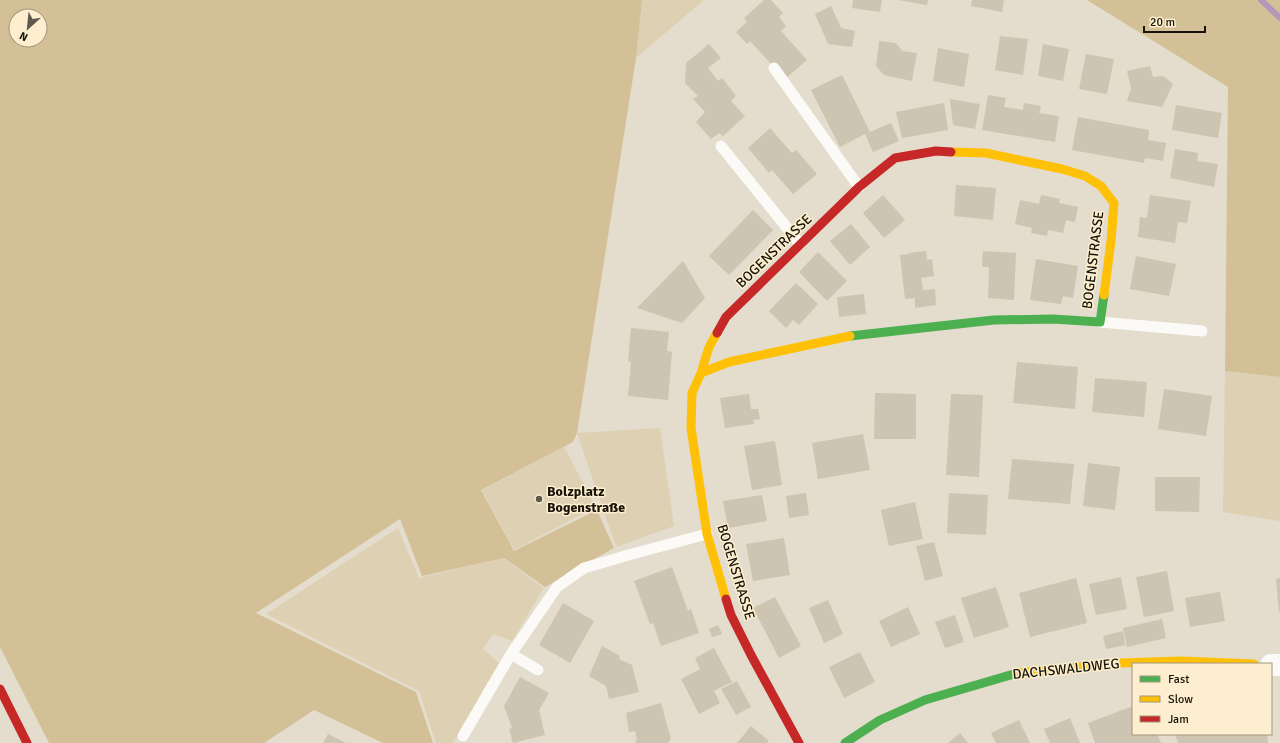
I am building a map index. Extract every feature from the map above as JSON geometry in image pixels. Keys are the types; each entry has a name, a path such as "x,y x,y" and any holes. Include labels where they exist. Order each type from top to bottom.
{"street":[{"name":"BOGENSTRASSE","path":"700,373 729,362 854,335 994,320 1052,319 1100,322 1110,248 1114,203 1101,186 1085,176 1062,169 986,153 936,151 895,158 860,187 726,316 709,347 692,393 691,428 707,534 731,615 799,743"},
{"name":"DACHSWALDWEG","path":"845,743 880,720 925,700 1015,673 1120,663 1181,661 1230,663"},
{"path":"0,689 27,743"}],"lane":[{"path":"774,68 860,187"},
{"path":"721,146 800,244"},
{"path":"1100,322 1202,331"},
{"path":"463,736 511,654 557,587 584,568 707,534"},
{"path":"511,654 538,670"}],"shaded area":[{"path":"0,0 642,0 636,58 577,433 573,442 481,490 514,551 597,510 614,548 545,587 504,558 422,576 400,519 256,613 416,692 433,743 383,743 314,710 264,743 49,743 0,647"},
{"path":"642,0 704,0 636,58"},
{"path":"1087,0 1280,0 1280,377 1225,371 1228,87"},
{"path":"1225,371 1280,377 1280,521 1223,512"},
{"path":"660,428 674,526 616,547 577,433"},
{"name":"Bolzplatz Bogenstraße","path":"564,447 596,507 514,550 482,490"},
{"path":"398,528 419,578 503,558 544,588 512,641 493,634 483,649 499,663 453,743 436,743 419,691 266,614"}],"building":[{"path":"764,0 771,0 783,13 779,17 786,26 781,31 807,60 785,79 750,41 747,44 736,32 747,22 744,18"},
{"path":"853,0 882,0 880,12 852,8"},
{"path":"898,0 928,0 927,5"},
{"path":"972,0 1004,0 1002,12 971,6"},
{"path":"831,6 841,28 855,31 852,47 828,44 815,14"},
{"path":"1000,36 1028,39 1023,75 995,70"},
{"path":"879,41 896,43 902,51 917,53 912,81 884,75 876,66"},
{"path":"709,44 721,58 708,68 718,81 722,78 736,96 731,101 745,116 723,136 719,133 711,139 696,122 705,112 693,99 698,96 685,83 686,63"},
{"path":"1043,44 1069,49 1063,81 1038,76"},
{"path":"938,48 969,54 964,87 933,81"},
{"path":"1086,54 1114,59 1107,94 1079,89"},
{"path":"1150,66 1153,77 1163,76 1173,84 1162,107 1127,101 1131,88 1127,71"},
{"path":"842,75 870,132 891,123 899,141 873,152 865,134 840,147 811,90"},
{"path":"988,95 1006,98 1004,107 1023,110 1024,103 1041,106 1039,113 1059,116 1055,142 982,130"},
{"path":"950,99 980,104 975,129 953,125"},
{"path":"944,103 948,130 902,138 896,112"},
{"path":"1176,105 1222,113 1218,138 1172,130"},
{"path":"1078,117 1149,130 1148,140 1166,143 1163,161 1145,158 1144,163 1072,150"},
{"path":"770,128 792,153 796,150 817,174 793,194 772,170 769,173 748,148"},
{"path":"1175,149 1198,153 1197,161 1218,164 1214,187 1170,178"},
{"path":"956,185 996,188 993,220 954,216"},
{"path":"883,195 905,220 884,238 863,213"},
{"path":"1041,195 1060,199 1059,203 1078,207 1075,222 1066,220 1063,233 1048,230 1047,236 1031,233 1032,228 1015,224 1020,200 1039,204"},
{"path":"1150,195 1191,201 1187,223 1178,222 1175,243 1138,237 1140,217 1147,218"},
{"path":"753,210 773,230 729,275 709,256"},
{"path":"851,224 870,247 850,265 830,241"},
{"path":"926,251 927,260 932,259 934,276 921,278 923,290 935,289 936,305 915,308 915,298 905,299 900,255"},
{"path":"983,251 1016,253 1014,300 988,298 989,267 982,267"},
{"path":"818,252 847,281 827,301 799,272"},
{"path":"1136,256 1176,264 1169,296 1130,289"},
{"path":"1036,259 1078,266 1073,298 1063,296 1061,304 1030,300"},
{"path":"683,261 705,298 682,323 637,308"},
{"path":"796,283 818,304 799,325 793,320 786,328 769,311"},
{"path":"864,294 866,314 839,317 837,297"},
{"path":"631,328 669,332 667,351 672,352 668,400 628,396 631,362 628,361"},
{"path":"1017,362 1078,367 1075,409 1013,403"},
{"path":"1095,378 1147,382 1144,417 1092,412"},
{"path":"1164,389 1212,396 1206,436 1158,429"},
{"path":"875,393 916,394 916,439 874,439"},
{"path":"749,394 751,409 758,409 760,419 753,420 754,424 725,428 720,398"},
{"path":"951,394 983,395 979,477 946,475"},
{"path":"863,434 870,470 818,479 812,443"},
{"path":"775,441 782,485 752,490 744,446"},
{"path":"1012,459 1074,464 1070,504 1008,499"},
{"path":"1088,463 1120,467 1115,510 1083,506"},
{"path":"1155,477 1200,477 1199,512 1155,511"},
{"path":"806,493 809,515 789,518 786,496"},
{"path":"949,493 988,495 986,535 947,533"},
{"path":"762,495 767,521 728,528 723,501"},
{"path":"915,502 923,539 889,546 881,510"},
{"path":"784,538 790,575 753,581 746,544"},
{"path":"934,542 943,576 925,581 916,546"},
{"path":"672,567 688,611 691,609 699,633 661,646 653,623 650,624 634,581"},
{"path":"1167,571 1174,611 1144,617 1136,577"},
{"path":"1121,577 1127,609 1096,615 1089,584"},
{"path":"1076,578 1087,623 1030,637 1019,593"},
{"path":"1280,578 1280,612 1279,612 1276,579"},
{"path":"996,587 1009,627 974,638 961,598"},
{"path":"1220,592 1225,621 1190,627 1185,598"},
{"path":"775,597 801,646 779,658 753,608"},
{"path":"828,600 843,634 824,643 809,608"},
{"path":"563,603 594,621 570,663 539,645"},
{"path":"908,607 920,634 891,647 879,621"},
{"path":"955,615 964,642 945,648 935,622"},
{"path":"1162,619 1166,638 1127,647 1123,628"},
{"path":"718,625 722,634 712,637 709,629"},
{"path":"1123,631 1125,645 1106,649 1103,636"},
{"path":"602,646 620,656 619,659 632,665 639,692 609,699 606,686 589,676"},
{"path":"714,648 732,682 714,691 720,703 699,714 681,679 700,669 695,658"},
{"path":"860,652 875,682 844,698 829,667"},
{"path":"520,677 549,693 539,710 545,735 513,743 509,729 512,728 504,706"},
{"path":"737,681 751,707 736,715 721,689"},
{"path":"661,703 671,739 668,743 635,743 637,739 635,731 629,732 626,713"},
{"path":"1132,706 1132,735 1157,735 1161,743 1095,743 1088,723"},
{"path":"1070,718 1080,743 1050,743 1044,729"},
{"path":"1019,720 1030,743 996,743 991,733"},
{"path":"751,726 769,741 767,743 737,743"},
{"path":"960,733 968,743 948,743"},
{"path":"328,734 346,743 323,743"},
{"path":"1175,735 1267,735 1268,743 1178,743"}],"waterway":[{"path":"1261,0 1280,18"}],"traffic: fast":[{"path":"850,336 994,320 1053,319 1100,322 1104,295"},
{"path":"845,743 880,720 925,700 1017,673"}],"traffic: slow":[{"path":"951,152 986,153 1062,169 1085,176 1101,186 1114,203 1104,295"},
{"path":"717,333 709,347 701,373 692,393 691,428 707,534 726,599"},
{"path":"701,373 729,362 850,336"},
{"path":"1017,673 1120,663 1181,661 1230,663"}],"traffic: jam":[{"path":"717,333 726,317 859,187 895,158 936,151 951,152"},
{"path":"726,599 731,615 751,655 799,743"},
{"path":"0,689 27,743"}],"place":[{"name":"Bolzplatz Bogenstraße","path":"539,499"}]}
